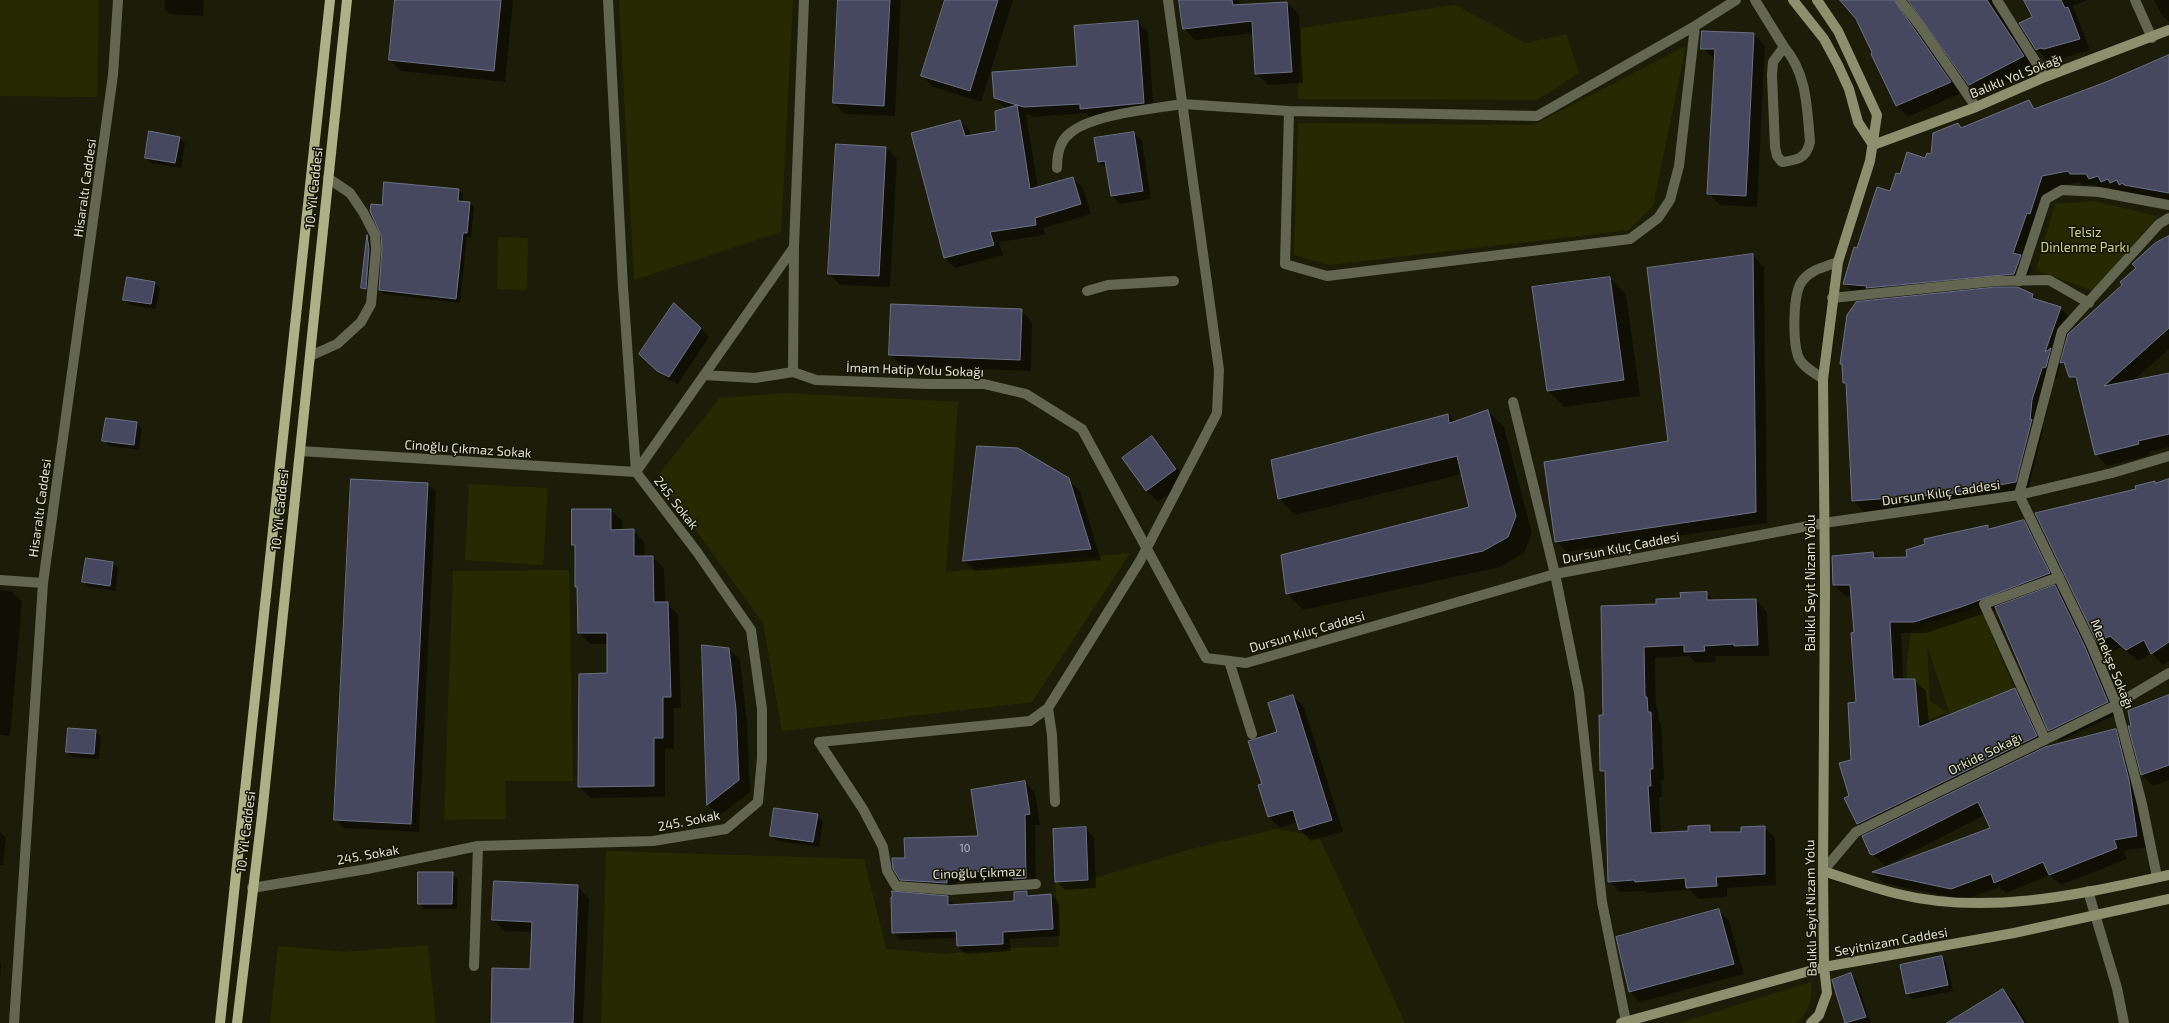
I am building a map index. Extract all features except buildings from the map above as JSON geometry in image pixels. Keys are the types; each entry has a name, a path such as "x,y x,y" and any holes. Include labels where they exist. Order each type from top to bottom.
{"main road":[{"name":"10. Yıl Caddesi","path":"220,1023 330,0"},
{"name":"10. Yıl Caddesi","path":"237,1023 252,888 262,815 347,0"}],"street":[{"name":"Hisaraltı Caddesi","path":"14,1023 43,583 113,75 118,0"},
{"path":"608,0 623,287 636,472"},
{"path":"704,375 755,378 793,372 794,246 804,0"},
{"path":"1055,802 1052,735 1048,708 1146,549 1217,413 1219,370 1168,0"},
{"path":"1057,168 1057,157 1064,140 1070,133 1084,125 1098,119 1182,104 1289,111 1537,116 1695,26 1736,0"},
{"path":"1755,0 1784,47 1793,57 1802,76 1810,142 1808,150 1799,160 1782,162 1777,156 1775,147 1772,74 1773,62 1784,47"},
{"path":"1793,0 1824,39 1838,65 1858,122 1873,145"},
{"name":"Balıklı Seyit Nizam Yolu","path":"1810,1023 1818,1015 1827,993 1824,967 1823,871 1823,379 1832,298 1838,262 1870,161 1877,115 1838,30 1817,0"},
{"path":"1900,0 1976,107"},
{"path":"1997,0 2045,77"},
{"path":"2136,0 2152,38"},
{"path":"1289,111 1285,264 1327,276 1630,239 1658,218 1670,200 1679,166 1695,26"},
{"name":"Balıklı Yol Sokağı","path":"1873,145 1976,107 2045,77 2152,38 2169,30"},
{"path":"310,356 337,344 361,322 371,304 376,249 375,235 363,212 350,193 328,178"},
{"path":"2019,280 2046,199 2062,190 2099,192 2169,204"},
{"path":"2019,495 2062,331 2159,224 2169,218"},
{"path":"636,472 794,246"},
{"path":"1823,379 1809,369 1798,357 1794,332 1796,302 1802,281 1814,271 1838,262"},
{"path":"1087,291 1108,285 1174,280"},
{"path":"1832,298 1996,281 2049,280 2089,302"},
{"name":"İmam Hatip Yolu Sokağı","path":"793,372 816,380 984,384 1026,394 1082,429 1146,549"},
{"path":"1513,402 1555,574 1579,692 1602,902 1623,1022"},
{"name":"Cinoğlu Çıkmaz Sokak","path":"300,451 636,472"},
{"name":"Dursun Kılıç Caddesi","path":"1146,549 1206,658 1246,663 1555,574 1824,522 2019,495 2112,473 2169,456"},
{"name":"245. Sokak","path":"252,888 367,869 478,846 653,841 726,829 758,802 762,758 762,709 751,630 697,552 636,472"},
{"name":"Menekşe Sokağı","path":"2019,495 2060,577 2116,704 2142,804 2157,877"},
{"path":"2045,739 1984,604 2060,577"},
{"path":"0,580 43,583"},
{"path":"1229,661 1252,734"},
{"name":"Orkide Sokağı","path":"1823,871 1856,832 2116,704 2169,673"},
{"name":"Cinoğlu Çıkmazı","path":"1036,884 950,890 896,886 887,871 882,847 863,808 819,742 1030,721 1048,708"},
{"path":"474,966 478,846"},
{"path":"1823,871 1898,894 1935,900 1972,903 2023,902 2169,875"},
{"path":"2088,891 2097,916 2117,988 2124,1023"},
{"name":"Seyitnizam Caddesi","path":"1623,1022 1824,967 2097,916 2169,899"}],"green space":[{"path":"0,0 99,0 97,97 0,96"},
{"path":"619,0 793,0 781,232 634,280"},
{"path":"1455,5 1526,43 1566,34 1579,73 1537,100 1298,99 1301,28"},
{"path":"1686,46 1653,206 1629,230 1329,265 1294,255 1298,123 1533,125"},
{"name":"Telsiz Dinlenme Parkı","path":"2094,201 2158,216 2093,291 2036,270 2055,204"},
{"path":"498,237 528,238 527,290 497,289"},
{"path":"786,393 958,402 946,572 1130,553 1032,702 782,731 763,623 657,476 720,398"},
{"path":"469,484 548,488 543,565 465,560"},
{"path":"569,570 573,781 505,781 506,819 444,820 453,571"},
{"path":"1980,607 2014,688 1950,714 1927,646 1930,701 1947,712 1913,726 1906,705 1907,663 1911,631 1922,629 1921,625"},
{"path":"1277,829 1319,837 1405,1023 601,1023 606,851 864,859 886,949 944,954 1006,948 1059,947 1055,882 1088,880 1191,849"},
{"path":"428,945 436,1023 270,1023 278,946 345,952"},
{"path":"1811,982 1811,999 1804,1014 1796,1023 1679,1023"}]}
